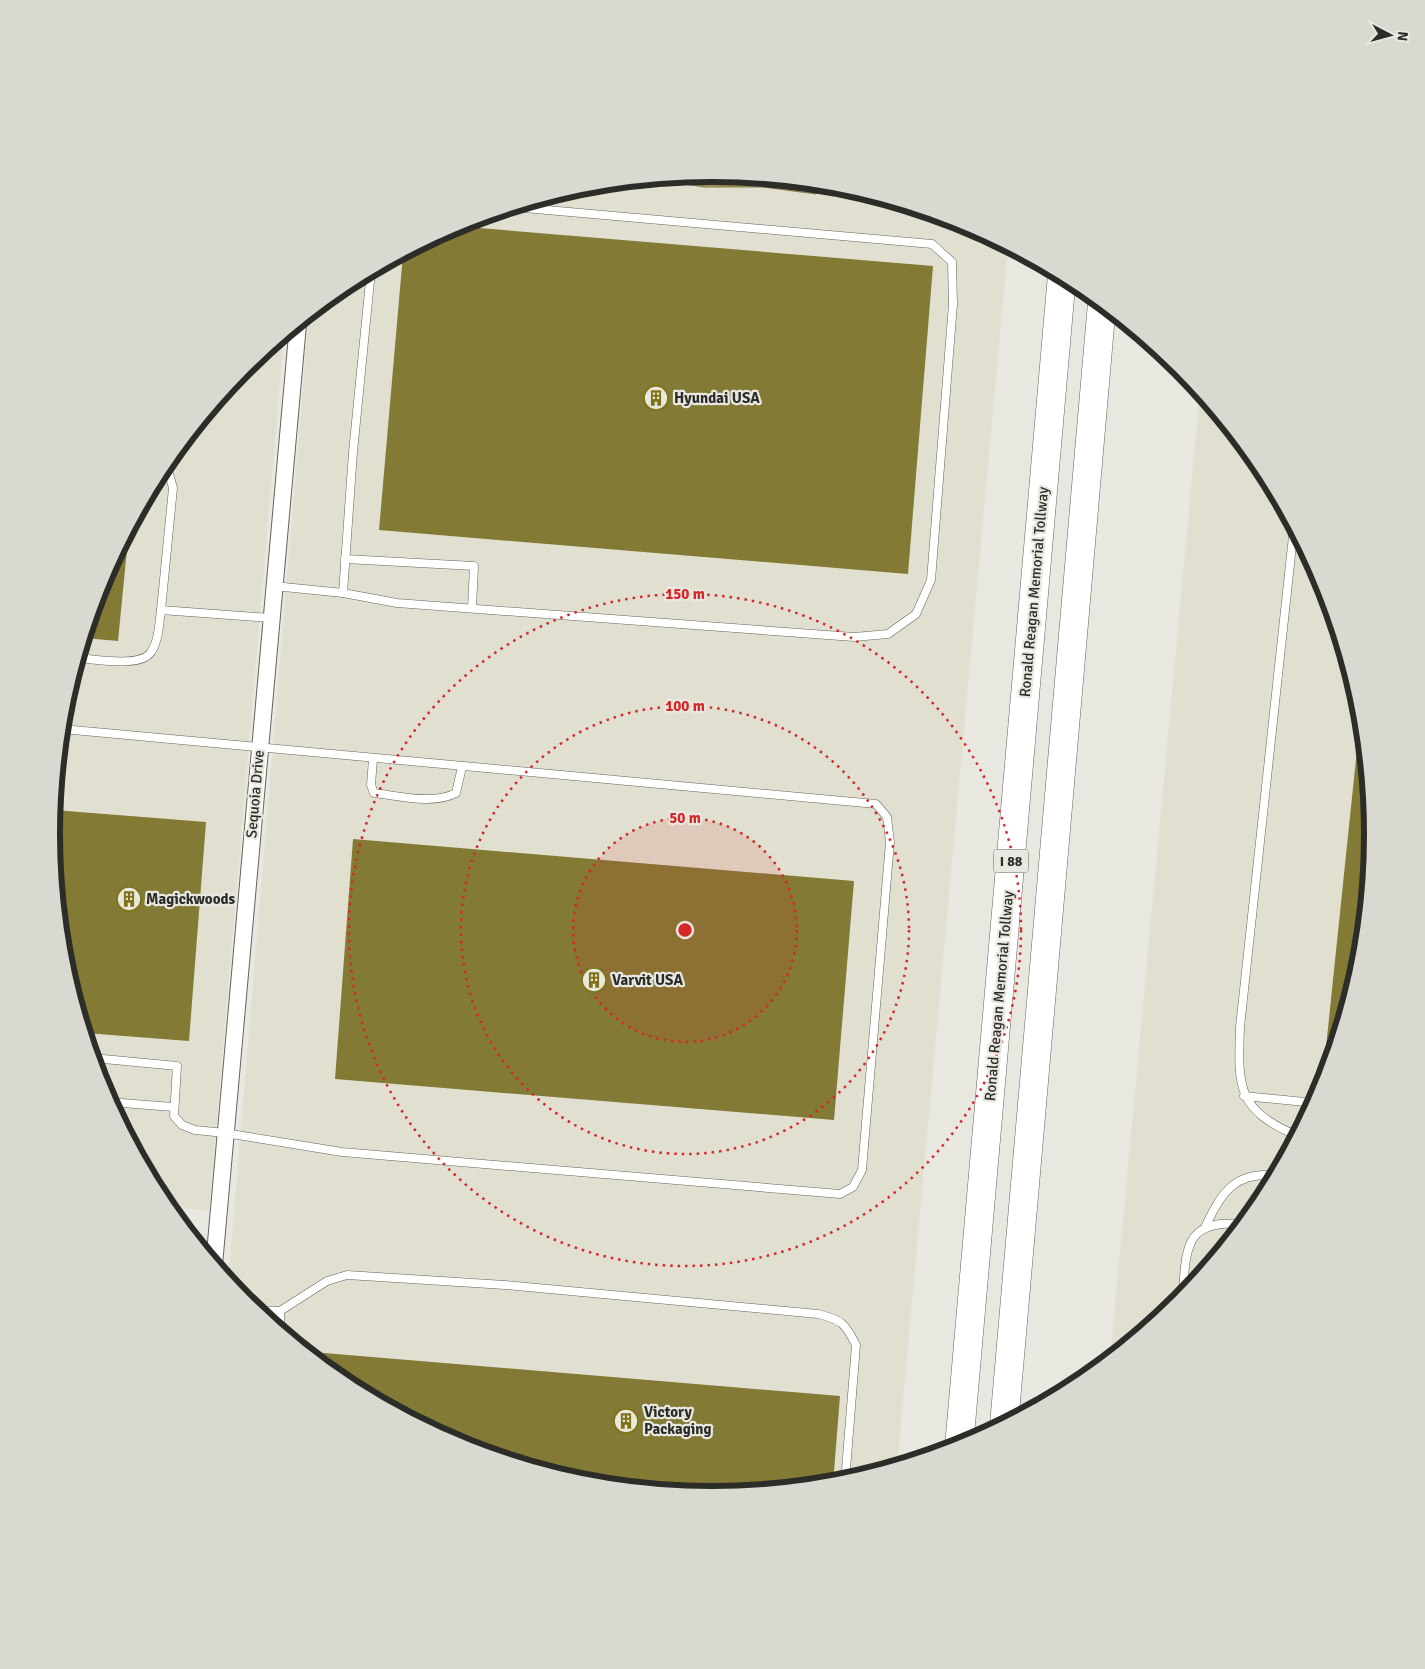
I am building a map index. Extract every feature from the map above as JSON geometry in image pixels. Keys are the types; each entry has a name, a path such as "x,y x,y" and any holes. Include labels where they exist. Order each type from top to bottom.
{"highway":[{"name":"Ronald Reagan Memorial Tollway","path":"960,1438 1061,283"},
{"path":"1005,1418 1101,311"}],"street":[{"name":"Sequoia Drive","path":"215,1256 297,331"}],"lane":[{"path":"274,586 343,593 397,603 854,637 888,634 916,614 931,580 953,304 952,262 932,244 530,208"},
{"path":"343,593 353,452 370,279"},
{"path":"84,658 137,662 150,654 158,637 173,488 169,474"},
{"path":"1292,1134 1277,1127 1256,1110 1244,1096 1239,1074 1240,1027 1293,536"},
{"path":"346,559 474,566 472,608"},
{"path":"160,610 271,618"},
{"path":"69,730 876,804 887,817 890,842 862,1170 853,1187 840,1194 342,1152 188,1128 177,1120 173,1107 177,1066 101,1059"},
{"path":"373,759 371,785 374,793 394,796 444,799 456,793 462,767"},
{"path":"1244,1096 1307,1102"},
{"path":"118,1103 173,1107"},
{"path":"1183,1286 1187,1252 1194,1238 1206,1225 1228,1187 1247,1176 1269,1175"},
{"path":"1206,1225 1227,1222 1236,1223"},
{"path":"266,1310 280,1311 327,1281 347,1275 515,1286 818,1314 838,1319 847,1326 856,1345 846,1473"},
{"path":"280,1311 280,1323"}],"shaded area":[{"path":"670,183 755,183 840,195 881,204 922,217 1007,252 898,1460 840,1474 798,1481 755,1486 712,1487 670,1486 627,1481 544,1465 463,1437 424,1420 386,1400 315,1352 282,1325 229,1272 308,322 386,269 424,249 463,232 544,204 627,188"},
{"path":"678,183 755,183 818,191 816,194 763,187 704,187"},
{"path":"283,343 209,1211 178,1208 170,1197 147,1161 127,1123 95,1044 82,1003 66,920 61,877 61,792 73,707 82,666 110,585 127,546 147,508 195,437 251,373"},
{"path":"1199,400 1230,437 1278,508 1298,546 1330,625 1343,666 1359,749 1364,792 1364,877 1352,962 1343,1003 1315,1084 1298,1123 1278,1161 1230,1232 1203,1265 1174,1296 1111,1351"}],"building":[{"name":"Hyundai USA","path":"475,228 933,266 908,574 379,530 402,260 424,249"},
{"path":"127,545 118,641 91,639 110,585"},
{"path":"1358,742 1364,792 1364,877 1352,962 1343,1003 1325,1058"},
{"name":"Magickwoods","path":"61,811 206,822 189,1041 92,1034 82,1003 66,920 61,877"},
{"name":"Varvit USA","path":"353,839 854,881 834,1120 335,1079"},
{"name":"Victory Packaging","path":"315,1352 840,1396 834,1475 755,1486 670,1486 585,1474 544,1465 463,1437 424,1420 386,1400"}],"place":[{"name":"Hyundai USA","path":"656,398"},
{"name":"Magickwoods","path":"129,899"},
{"name":"Varvit USA","path":"594,980"},
{"name":"Victory Packaging","path":"626,1421"}]}
